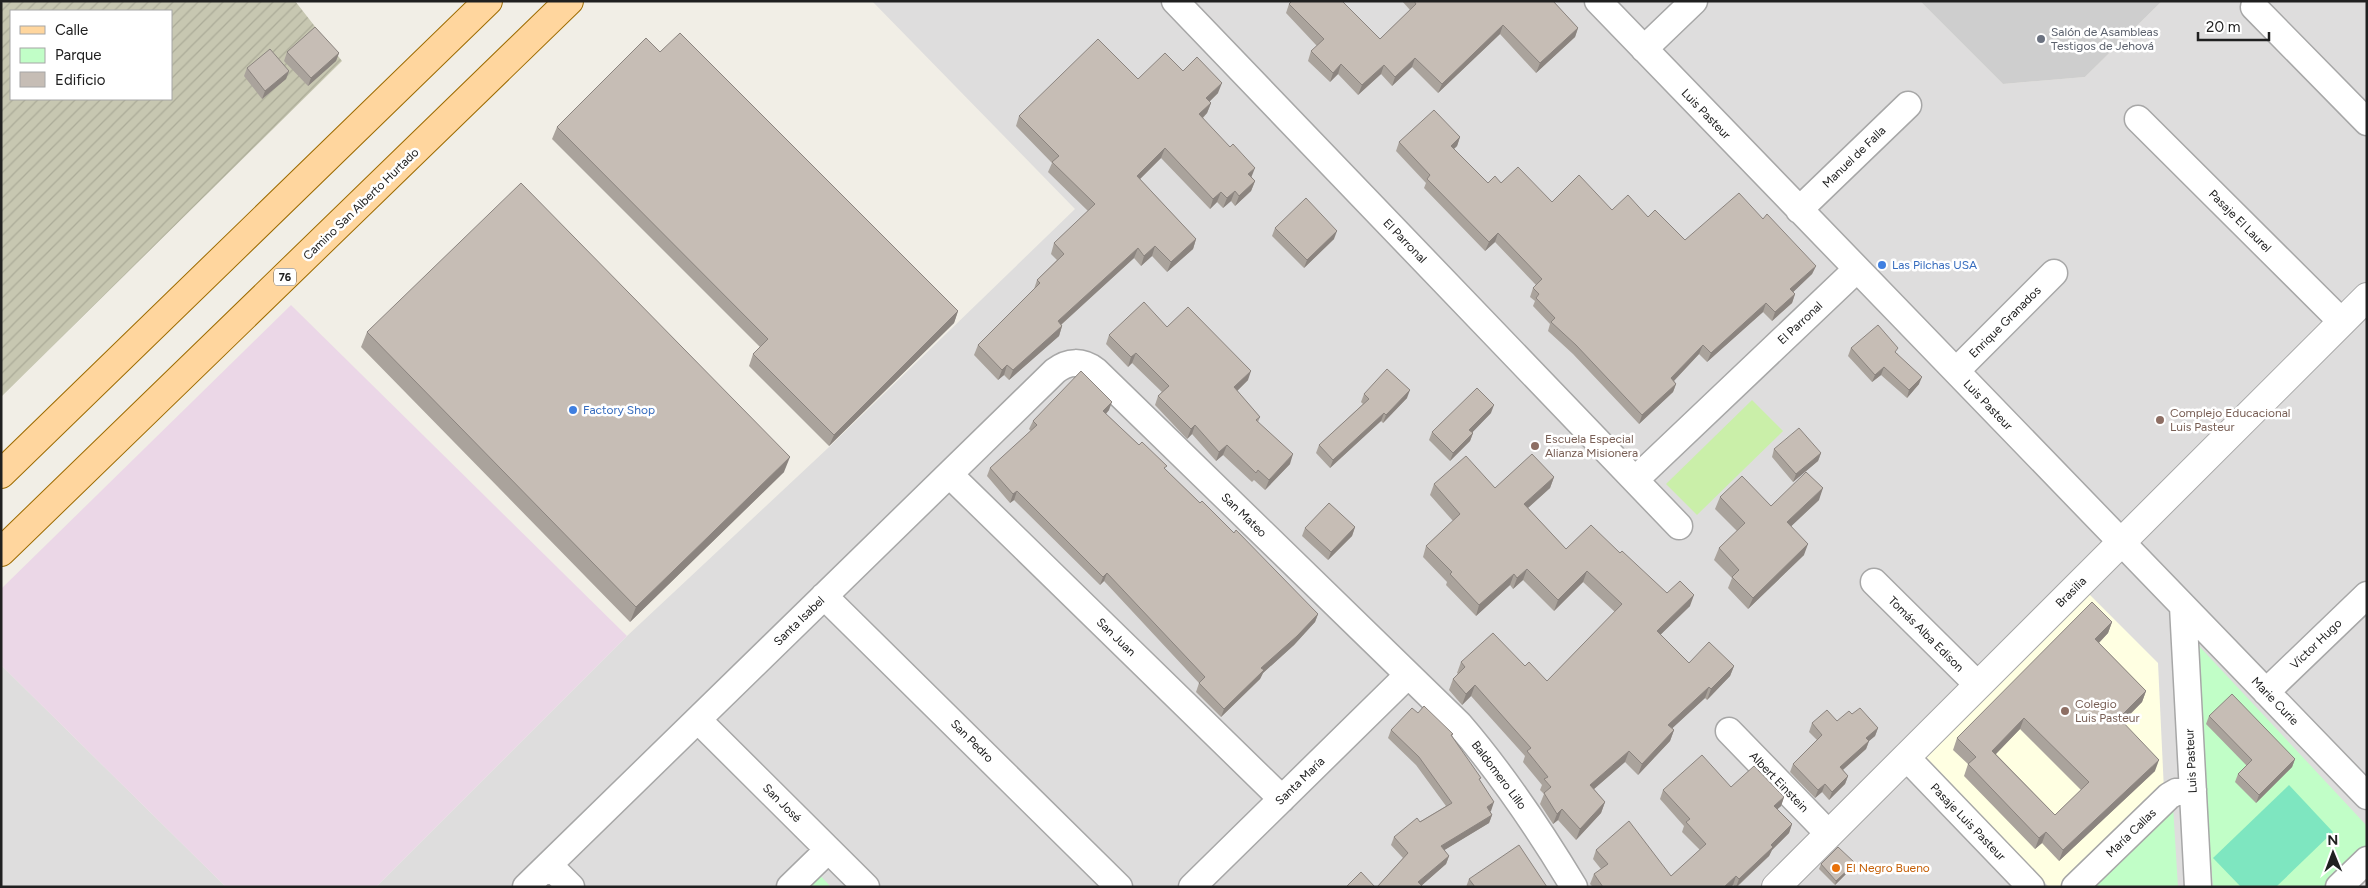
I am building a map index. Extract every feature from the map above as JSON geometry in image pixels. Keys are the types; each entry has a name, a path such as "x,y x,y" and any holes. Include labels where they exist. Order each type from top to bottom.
{"main road":[{"path":"1,474 488,1"},
{"name":"Camino San Alberto Hurtado","path":"1,552 569,1"}],"street":[{"name":"El Parronal","path":"1174,1 1679,526"},
{"name":"Luis Pasteur","path":"1598,1 2183,606 2198,887"},
{"path":"1644,49 1694,1"},
{"path":"2254,7 2367,122"},
{"name":"Manuel de Falla","path":"1799,210 1908,105"},
{"name":"Pasaje El Laurel","path":"2138,119 2342,322"},
{"name":"El Parronal","path":"1635,480 1857,269"},
{"name":"Enrique Granados","path":"1956,371 2054,272"},
{"name":"Brasilia","path":"1776,887 2367,298"},
{"name":"Santa Isabel","path":"526,887 1055,371 1061,366 1075,363"},
{"name":"San Mateo","path":"1075,363 1083,363 1096,371 1408,675"},
{"name":"San Juan","path":"950,475 1282,798"},
{"name":"Tomás Alba Edison","path":"1874,582 1978,685"},
{"name":"Víctor Hugo","path":"2266,692 2367,595"},
{"name":"San Pedro","path":"824,596 1119,887"},
{"name":"Marie Curie","path":"2183,606 2367,796"},
{"name":"Santa María","path":"1192,887 1408,675"},
{"name":"Baldomero Lillo","path":"1408,675 1459,724 1504,778 1574,887"},
{"name":"San José","path":"698,720 866,887"},
{"name":"Albert Einstein","path":"1729,731 1829,834"},
{"name":"Pasaje Luis Pasteur","path":"1906,757 2031,887"},
{"name":"María Callas","path":"2075,887 2169,796 2176,792 2193,790"},
{"path":"790,887 828,850"},
{"path":"2339,887 2367,860"},
{"path":"549,865 571,887"}],"shaded area":[{"path":"5,1 295,1 342,61 1,397 1,4"},
{"path":"872,1 1920,1 2003,84 2085,77 2162,1 2367,1 2367,887 376,887 627,636 828,448 1075,209"},
{"name":"Salón de Asambleas Testigos de Jehová","path":"1920,1 2162,1 2085,77 2003,84"},
{"path":"291,305 627,636 376,887 226,887 1,665 1,589"},
{"name":"Colegio Luis Pasteur","path":"2088,593 2158,663 2164,791 2067,887 2049,887 1921,759"},
{"path":"1,665 226,887 1,887"}],"green space":[{"path":"1752,400 1783,431 1697,515 1666,484"},
{"path":"2199,646 2367,826 2367,848 2327,887 2213,887 2195,650"},
{"path":"2289,785 2333,832 2276,887 2241,887 2213,858"},
{"path":"2173,806 2178,887 2091,887"},
{"path":"815,870 831,887 798,887"}],"building":[{"path":"1292,1 1342,1 1380,39 1416,4 1414,1 1553,1 1578,28 1540,63 1503,25 1442,84 1415,58 1395,77 1384,65 1362,85 1341,64 1333,73 1311,51 1324,39 1289,4"},
{"path":"315,27 339,53 311,78 287,52"},
{"path":"680,33 958,311 834,435 753,354 768,339 557,127 646,38 660,52"},
{"path":"1098,39 1138,79 1165,53 1183,71 1197,57 1222,83 1206,98 1211,103 1199,114 1230,147 1233,144 1255,168 1248,174 1255,181 1239,196 1235,191 1227,198 1221,192 1213,199 1165,148 1137,176 1196,239 1171,262 1155,246 1144,256 1138,248 1058,321 1062,326 1013,370 1007,365 1002,370 978,345 1040,283 1037,280 1064,254 1054,243 1095,204 1052,162 1059,156 1019,116"},
{"path":"270,49 289,71 265,91 247,68"},
{"path":"1434,110 1460,137 1451,146 1488,183 1495,176 1501,183 1518,167 1552,202 1579,175 1612,210 1628,195 1648,217 1655,210 1685,240 1739,193 1763,219 1767,214 1816,266 1790,289 1795,294 1775,312 1766,303 1711,353 1703,345 1671,378 1676,384 1642,415 1576,345 1551,322 1555,318 1536,298 1539,294 1533,288 1542,279 1498,233 1489,242 1427,179 1430,175 1399,142"},
{"name":"Factory Shop","path":"521,183 790,457 636,607 367,332"},
{"path":"1306,198 1337,231 1307,260 1275,228"},
{"path":"1144,302 1167,327 1188,307 1251,371 1234,387 1260,417 1256,420 1293,454 1269,480 1258,470 1256,473 1227,445 1219,452 1195,425 1191,429 1158,396 1169,386 1136,353 1131,357 1109,335"},
{"path":"1878,325 1898,348 1895,352 1922,377 1909,390 1884,367 1875,375 1851,348"},
{"path":"1387,369 1410,390 1386,415 1384,413 1333,460 1319,445 1369,399 1364,394"},
{"path":"1081,371 1112,402 1103,411 1139,445 1142,442 1167,466 1164,468 1200,503 1202,501 1234,533 1236,530 1318,614 1297,636 1261,668 1264,670 1224,709 1199,683 1205,677 1107,573 1103,577 1017,491 1013,494 990,468 1037,425 1033,421"},
{"path":"1477,388 1494,405 1469,430 1473,433 1453,453 1432,432"},
{"path":"1799,428 1821,453 1796,474 1774,449"},
{"path":"1532,454 1554,477 1524,504 1566,549 1591,525 1620,553 1622,551 1667,593 1680,581 1694,595 1657,631 1689,663 1709,642 1734,666 1711,689 1709,687 1668,725 1674,730 1642,764 1629,751 1590,785 1605,802 1580,829 1562,809 1557,814 1544,793 1551,787 1544,779 1548,777 1527,751 1531,748 1475,685 1466,694 1453,679 1465,667 1461,662 1493,633 1525,666 1529,662 1547,681 1622,604 1587,571 1558,600 1527,569 1517,578 1514,574 1479,605 1450,574 1452,572 1426,546 1460,514 1434,484 1466,456 1495,488"},
{"path":"1806,472 1823,488 1787,522 1808,544 1753,598 1732,577 1739,570 1719,548 1745,523 1720,497 1742,476 1771,506"},
{"path":"1329,503 1355,527 1331,552 1305,528"},
{"path":"2092,602 2112,622 2095,639 2146,691 2119,718 2159,760 2063,850 2046,832 2039,838 1968,764 1976,757 1957,738","holes":["2024,718 2089,782 2055,815 1992,751"]},
{"path":"2232,694 2295,759 2259,795 2238,774 2252,760 2209,716"},
{"path":"1424,706 1453,734 1451,735 1481,778 1479,779 1494,802 1487,807 1492,815 1441,846 1449,856 1418,882 1423,887 1377,887 1408,853 1394,837 1417,818 1420,822 1452,803 1419,757 1391,730 1412,708 1418,713"},
{"path":"1860,708 1878,728 1866,738 1869,741 1840,767 1848,776 1832,792 1825,784 1818,790 1793,764 1822,735 1812,723 1827,710 1837,721 1849,711 1852,714"},
{"path":"1702,755 1731,787 1754,766 1784,797 1774,806 1792,824 1771,845 1773,847 1739,879 1736,876 1724,887 1603,887 1594,874 1608,864 1596,850 1629,821 1671,876 1706,844 1686,822 1690,819 1663,790"},
{"path":"1519,845 1547,887 1475,887 1469,879"},
{"name":"El Negro Bueno","path":"1838,847 1855,863 1836,881 1821,864"},
{"path":"1361,872 1375,887 1346,887"}],"place":[{"name":"Salón de Asambleas Testigos de Jehová","path":"2041,39"},
{"name":"Las Pilchas USA","path":"1882,265"},
{"name":"Factory Shop","path":"573,410"},
{"name":"Complejo Educacional Luis Pasteur","path":"2160,420"},
{"name":"Escuela Especial Alianza Misionera","path":"1535,446"},
{"name":"Colegio Luis Pasteur","path":"2065,711"},
{"name":"El Negro Bueno","path":"1836,868"}]}
